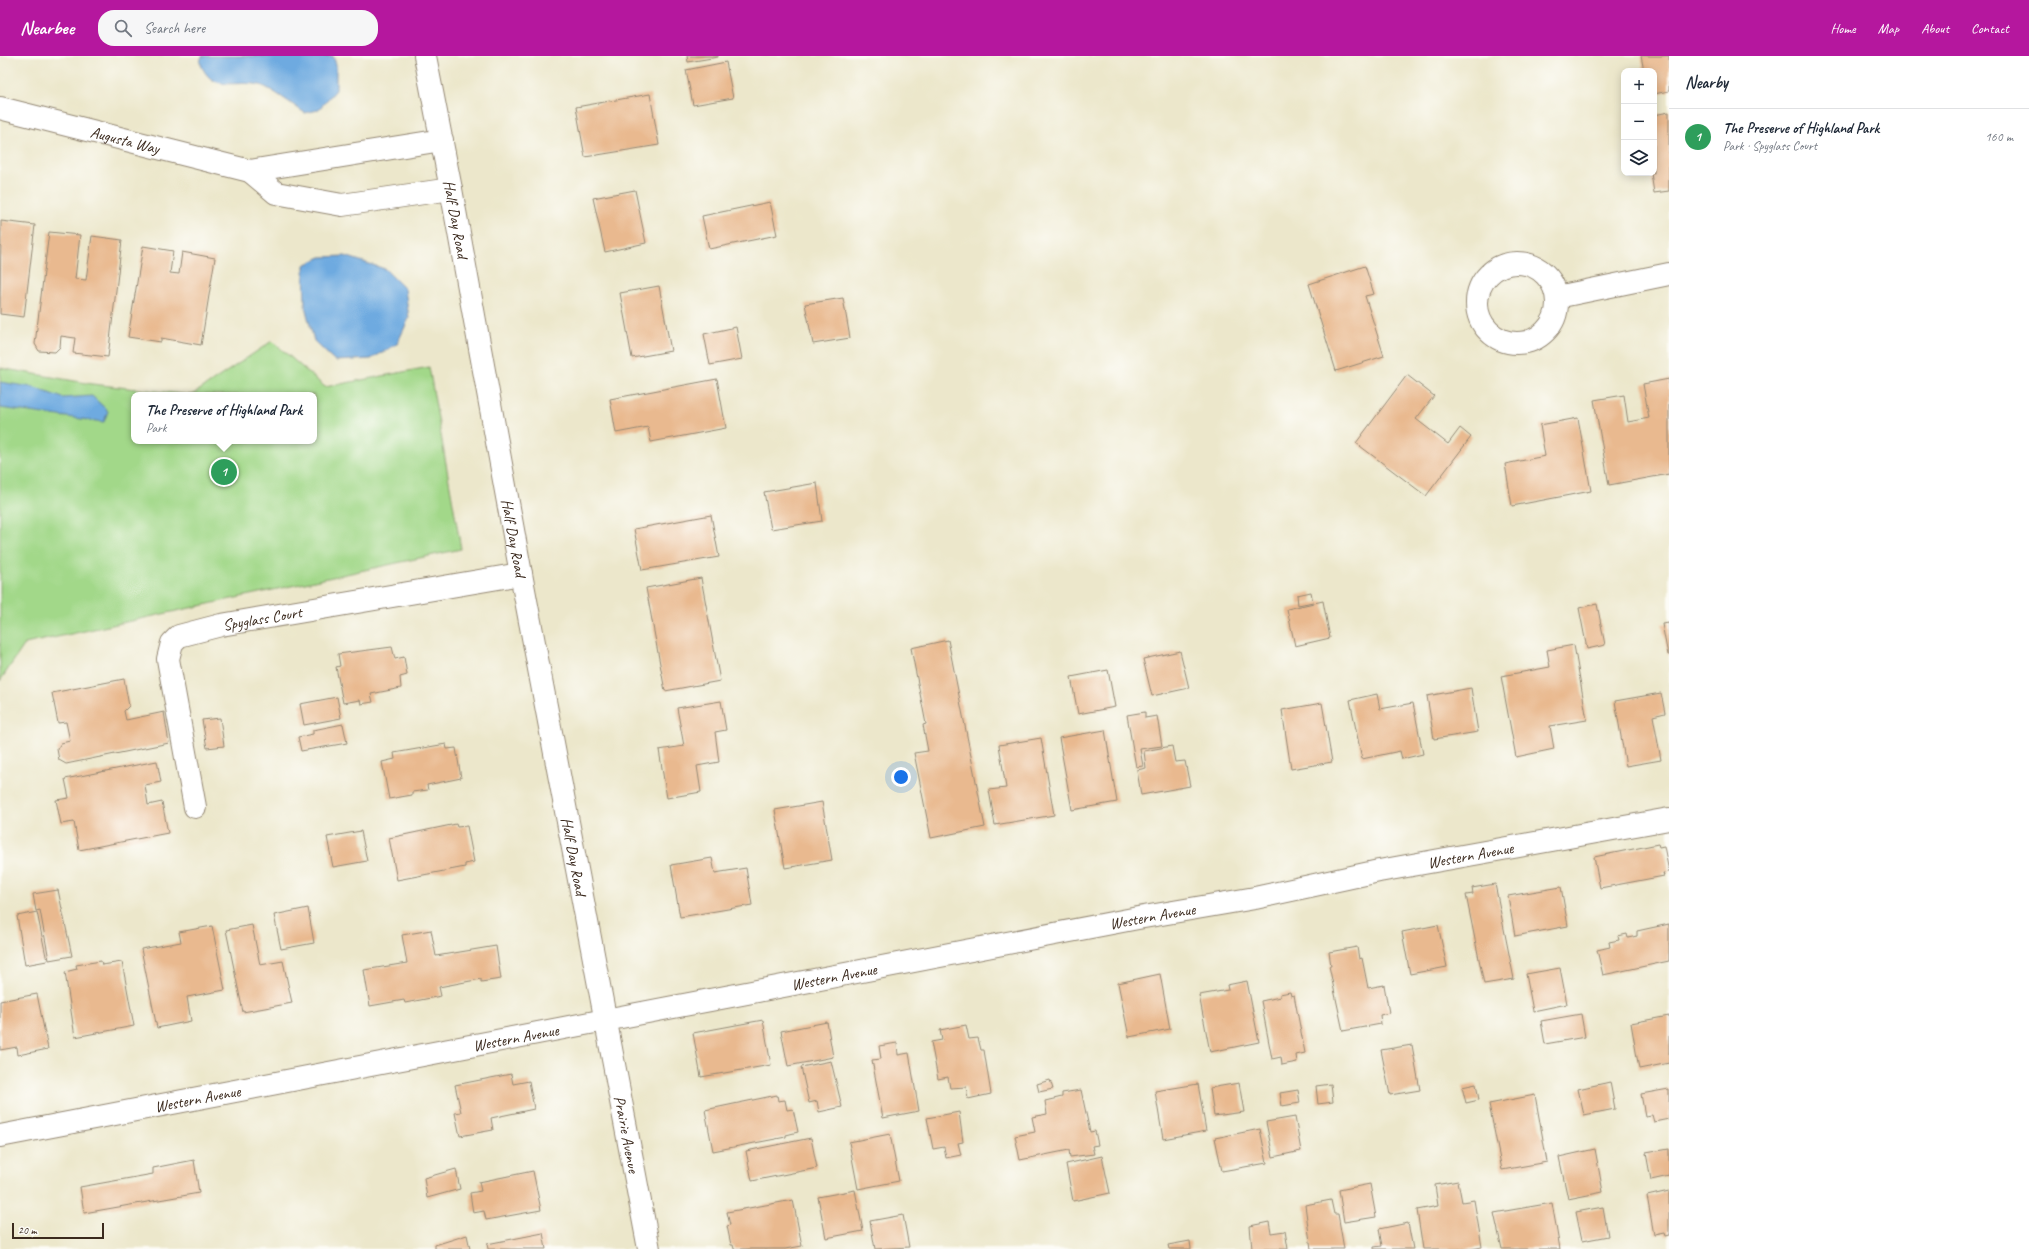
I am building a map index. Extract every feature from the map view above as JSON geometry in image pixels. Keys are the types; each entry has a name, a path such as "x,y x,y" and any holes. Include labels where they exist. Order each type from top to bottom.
{"street":[{"name":"Half Day Road","path":"425,56 451,188 521,574 605,1020"},
{"name":"Augusta Way","path":"0,108 250,171 442,140"},
{"name":"Augusta Way","path":"250,171 276,193 342,205 451,188"},
{"path":"1557,297 1669,274"},
{"name":"Spyglass Court","path":"195,808 168,659 172,643 179,636 221,625 521,574"},
{"name":"Western Avenue","path":"0,1136 1138,918 1256,898 1379,871 1669,819"},
{"name":"Prairie Avenue","path":"605,1020 649,1249"}],"green space":[{"path":"272,341 325,387 429,367 461,549 25,644 0,681 0,368 92,384 165,392 131,392 131,444 317,444 317,392 196,392"}],"water":[{"path":"202,56 333,56 336,64 336,90 318,110 305,113 276,93 260,85 225,84 211,79 205,72 200,62"},
{"path":"345,256 385,269 405,289 409,318 397,344 371,359 335,361 314,341 305,306 304,265 321,257"},
{"path":"0,382 32,387 63,398 92,396 108,411 104,422 0,408"}],"building":[{"path":"687,56 718,56 718,57 688,62"},
{"path":"1641,56 1669,56 1669,91 1657,93 1657,68 1643,68"},
{"path":"726,62 733,98 693,105 686,70"},
{"path":"650,94 659,145 585,157 576,107"},
{"path":"1669,112 1669,191 1654,193 1651,176 1657,176 1657,114"},
{"path":"635,190 646,243 605,252 593,198"},
{"path":"770,202 777,235 709,249 702,216"},
{"path":"1,221 35,225 24,317 0,314"},
{"path":"49,232 80,235 75,279 86,280 92,236 122,240 108,357 73,353 75,338 61,336 60,347 55,352 39,351 35,344"},
{"path":"143,246 173,251 170,273 179,274 182,252 215,258 201,345 161,338 161,342 128,337"},
{"path":"1365,266 1374,294 1365,296 1384,356 1336,371 1309,284"},
{"path":"659,286 671,351 632,358 620,293"},
{"path":"843,298 850,338 813,344 805,304"},
{"path":"736,327 742,359 710,365 704,334"},
{"path":"1407,375 1434,396 1416,419 1448,444 1460,428 1471,437 1426,496 1356,443"},
{"path":"717,379 726,428 651,442 648,427 616,433 610,399"},
{"path":"1669,379 1669,474 1609,485 1594,400 1624,395 1628,422 1649,418 1643,384"},
{"path":"1578,418 1591,491 1512,506 1505,464 1545,456 1540,425"},
{"path":"817,483 822,521 771,529 764,492"},
{"path":"711,515 719,557 642,570 634,529"},
{"path":"701,578 720,681 665,691 646,588"},
{"path":"1311,592 1313,602 1298,605 1297,595"},
{"path":"1323,601 1330,638 1295,646 1287,609"},
{"path":"1597,604 1605,645 1587,649 1579,608"},
{"path":"1669,623 1669,655 1668,655 1662,624"},
{"path":"948,640 985,827 931,838 914,753 928,751 923,725 926,724 911,648"},
{"path":"1574,645 1587,720 1550,726 1554,749 1516,757 1501,676 1550,667 1547,650"},
{"path":"392,647 395,659 404,657 407,675 400,677 401,688 371,694 373,702 361,704 360,700 343,703 336,667 340,666 338,654"},
{"path":"1180,651 1189,688 1152,696 1143,659"},
{"path":"1108,670 1115,707 1078,714 1071,677"},
{"path":"124,679 129,706 124,711 126,720 164,712 169,743 66,764 59,760 57,749 61,743 70,741 66,722 58,723 52,693"},
{"path":"1471,688 1478,732 1434,739 1427,696"},
{"path":"1661,693 1665,713 1653,716 1661,760 1626,766 1615,701"},
{"path":"1377,694 1380,709 1413,703 1423,754 1402,759 1400,751 1362,759 1350,700"},
{"path":"337,697 341,718 304,725 300,704"},
{"path":"721,701 726,730 715,732 719,762 697,766 701,792 667,798 659,750 684,746 677,708"},
{"path":"1322,703 1332,762 1291,769 1282,710"},
{"path":"1145,712 1145,718 1157,716 1162,746 1140,749 1143,766 1136,767 1127,715"},
{"path":"220,718 224,746 207,748 202,720"},
{"path":"343,724 347,743 301,751 298,737 313,734 313,730"},
{"path":"1105,730 1117,802 1072,810 1059,738"},
{"path":"1041,738 1054,815 995,825 989,790 1006,788 999,745"},
{"path":"446,744 447,749 456,748 461,778 427,785 428,790 412,792 412,795 389,799 382,762 395,759 394,753"},
{"path":"1172,746 1175,762 1185,761 1190,786 1141,795 1137,770 1146,768 1144,751"},
{"path":"157,761 161,782 145,785 148,805 162,802 168,833 79,850 74,822 61,824 56,800 69,798 65,779"},
{"path":"822,802 832,860 785,868 775,810"},
{"path":"456,824 457,827 467,826 474,862 465,864 465,867 397,880 389,838"},
{"path":"361,831 367,861 333,867 327,837"},
{"path":"1658,844 1659,847 1664,846 1669,872 1663,873 1664,876 1600,888 1594,857"},
{"path":"712,858 715,873 746,868 752,905 680,917 671,865"},
{"path":"1495,884 1514,979 1484,984 1466,895 1473,894 1472,888"},
{"path":"1561,887 1568,926 1515,936 1508,896"},
{"path":"58,890 72,956 49,960 40,910 36,911 33,894"},
{"path":"308,908 314,943 281,949 274,915"},
{"path":"37,912 47,961 25,965 17,916"},
{"path":"1669,924 1669,961 1603,975 1597,950 1610,947 1609,942 1619,940 1618,936 1627,934 1628,938 1637,936 1637,931"},
{"path":"252,925 260,965 283,961 292,1003 243,1012 226,930"},
{"path":"1438,925 1447,967 1410,974 1402,932"},
{"path":"212,926 225,990 187,997 191,1021 157,1028 141,949 181,942 179,932"},
{"path":"431,930 436,956 496,946 501,979 481,982 481,979 439,987 441,996 405,1003 404,1000 370,1006 364,970 407,963 402,935"},
{"path":"1357,947 1359,959 1362,958 1368,988 1384,985 1389,1013 1380,1015 1381,1024 1343,1031 1329,966 1331,966 1329,952"},
{"path":"101,961 102,965 122,962 134,1026 75,1037 65,972 77,969 76,965"},
{"path":"1560,968 1567,1004 1533,1011 1526,974"},
{"path":"1160,974 1170,1029 1129,1037 1118,983"},
{"path":"1247,981 1259,1042 1210,1052 1199,995 1228,990 1227,985"},
{"path":"1290,992 1291,996 1294,995 1305,1053 1296,1055 1297,1062 1282,1065 1281,1057 1272,1059 1261,1001 1280,997 1280,994"},
{"path":"37,994 48,1049 18,1055 17,1047 0,1050 0,1001"},
{"path":"1581,1014 1585,1037 1545,1044 1541,1021"},
{"path":"1669,1016 1669,1063 1639,1069 1631,1023"},
{"path":"763,1020 771,1065 701,1077 693,1033"},
{"path":"827,1022 833,1057 788,1066 781,1031"},
{"path":"966,1025 969,1039 978,1038 981,1050 984,1050 991,1094 968,1099 966,1087 950,1088 948,1077 938,1079 931,1042 942,1040 940,1030"},
{"path":"897,1043 898,1055 909,1053 919,1111 883,1118 872,1060 881,1059 879,1046"},
{"path":"1412,1045 1420,1090 1390,1095 1381,1050"},
{"path":"831,1061 842,1107 819,1112 817,1101 809,1103 801,1067"},
{"path":"511,1074 513,1084 529,1081 534,1109 491,1118 493,1130 460,1136 455,1113 461,1112 455,1085"},
{"path":"1050,1080 1053,1089 1039,1092 1037,1084"},
{"path":"1610,1082 1615,1109 1584,1115 1578,1089"},
{"path":"1239,1083 1244,1112 1214,1116 1210,1088"},
{"path":"1198,1084 1206,1131 1163,1139 1155,1091"},
{"path":"1331,1084 1333,1102 1318,1104 1316,1086"},
{"path":"1476,1084 1479,1100 1466,1103 1462,1087"},
{"path":"1669,1089 1669,1119 1654,1122 1652,1115 1645,1116 1641,1094"},
{"path":"1081,1090 1090,1132 1095,1131 1098,1145 1092,1146 1094,1154 1070,1157 1069,1150 1020,1160 1015,1136 1035,1132 1032,1117 1047,1114 1045,1101 1062,1097 1062,1093"},
{"path":"1298,1090 1300,1103 1282,1106 1280,1093"},
{"path":"777,1095 778,1101 785,1100 787,1110 793,1109 798,1132 786,1135 786,1137 713,1151 705,1110"},
{"path":"1535,1095 1547,1162 1502,1170 1489,1104"},
{"path":"959,1112 963,1142 958,1143 961,1155 946,1158 944,1147 933,1149 927,1118"},
{"path":"1295,1117 1301,1151 1273,1157 1266,1122"},
{"path":"1260,1129 1267,1163 1222,1171 1215,1138"},
{"path":"890,1134 899,1181 858,1189 849,1142"},
{"path":"811,1138 817,1168 752,1181 746,1151"},
{"path":"1595,1149 1603,1192 1568,1199 1559,1157"},
{"path":"1669,1149 1669,1176 1651,1180 1646,1153"},
{"path":"1102,1156 1110,1193 1073,1201 1066,1164"},
{"path":"194,1160 199,1193 84,1213 80,1187 153,1174 153,1168"},
{"path":"456,1169 460,1189 427,1198 424,1178"},
{"path":"533,1171 541,1210 486,1220 484,1211 473,1213 470,1193 481,1191 479,1182"},
{"path":"1458,1181 1462,1202 1474,1200 1482,1247 1471,1249 1423,1249 1417,1210 1438,1206 1435,1185"},
{"path":"1370,1184 1376,1217 1344,1222 1339,1190"},
{"path":"855,1190 863,1231 826,1238 818,1197"},
{"path":"1669,1191 1669,1235 1665,1236 1664,1233 1654,1235 1647,1196"},
{"path":"793,1200 802,1246 785,1249 734,1249 733,1245 731,1245 727,1226 730,1225 727,1212"},
{"path":"1331,1200 1334,1214 1338,1214 1344,1249 1311,1249 1305,1205"},
{"path":"1552,1203 1560,1249 1502,1249 1494,1213"},
{"path":"1603,1207 1608,1236 1582,1241 1576,1212"},
{"path":"903,1215 909,1247 875,1249 870,1221"},
{"path":"1269,1222 1271,1233 1285,1231 1288,1249 1252,1249 1250,1226"},
{"path":"1408,1223 1413,1249 1374,1249 1374,1247 1382,1246 1379,1229"},
{"path":"543,1233 546,1249 488,1249 487,1244"},
{"path":"467,1235 470,1249 435,1249 435,1245"},
{"path":"1190,1241 1191,1249 1169,1249 1168,1245"}],"place":[{"name":"The Preserve of Highland Park","path":"224,472"}]}
